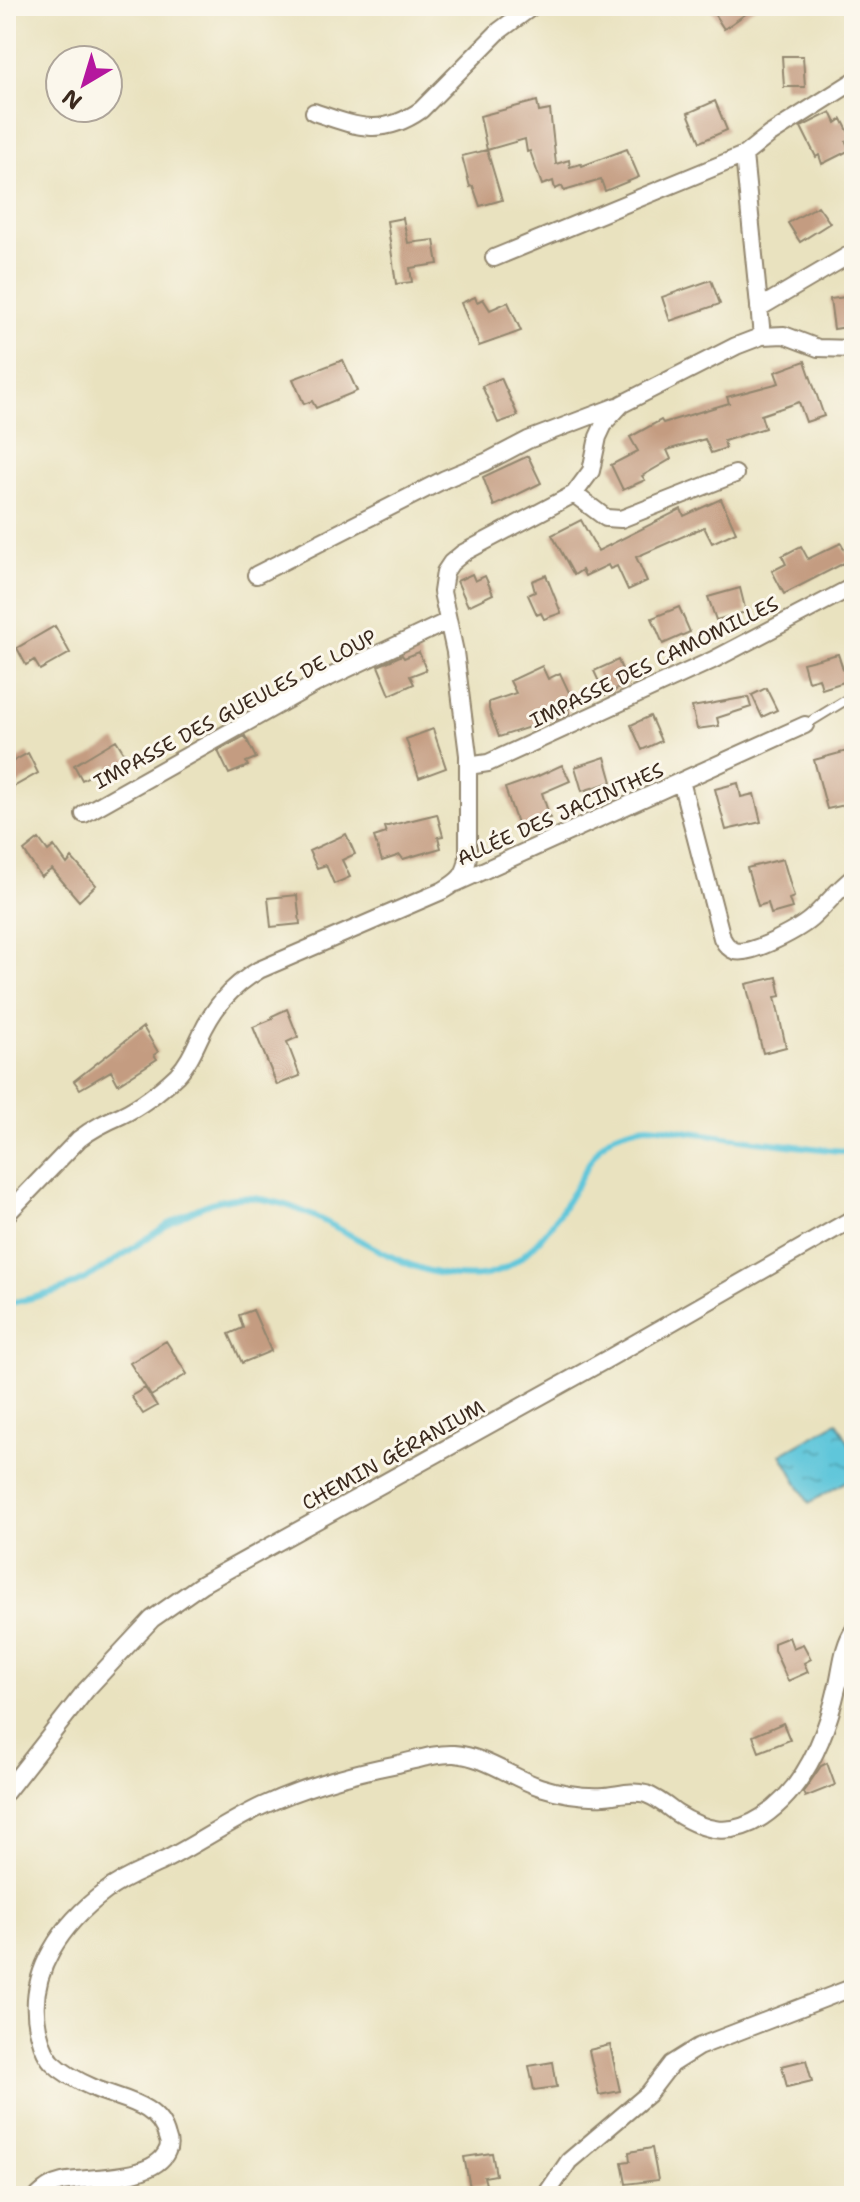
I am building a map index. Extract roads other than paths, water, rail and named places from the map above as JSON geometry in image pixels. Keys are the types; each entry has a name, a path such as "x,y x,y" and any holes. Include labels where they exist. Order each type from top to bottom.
{"street":[{"path":"314,112 358,127 391,126 408,120 499,31 533,6"},
{"path":"494,258 744,155 769,135 854,81"},
{"path":"744,155 762,336"},
{"path":"759,308 854,252"},
{"path":"256,575 445,479 528,440 622,404 762,336 784,335 818,348 854,349"},
{"path":"456,883 467,867 468,766 455,652 442,592 445,572 463,553 574,494 591,471 598,437 605,422 622,404"},
{"path":"574,494 606,518 621,519 735,474"},
{"name":"IMPASSE DES CAMOMILLES","path":"468,766 488,763 699,667 854,586"},
{"name":"IMPASSE DES GUEULES DE LOUP","path":"84,814 315,684 448,621"},
{"name":"ALLÉE DES JACINTHES","path":"6,1215 92,1128 158,1093 180,1072 211,1016 240,981 805,725"},
{"name":"ALLÉE DES JACINTHES","path":"681,781 722,938 734,951 751,950 800,926 854,877"},
{"name":"CHEMIN GÉRANIUM","path":"6,1792 86,1690 152,1619 202,1584 854,1218"},
{"path":"38,2196 62,2182 128,2174 149,2168 168,2150 165,2128 157,2117 143,2107 96,2089 63,2071 49,2059 37,2026 37,1990 46,1958 76,1919 118,1882 263,1806 301,1791 382,1767 452,1754 472,1758 541,1787 582,1795 644,1794 687,1820 731,1831 761,1817 779,1803 811,1762 826,1729 845,1647 854,1630"},
{"path":"545,2196 569,2161 648,2094 671,2064 698,2047 854,1987"}],"lane":[{"path":"805,725 854,695"}],"water":[{"path":"837,1422 854,1452 854,1477 809,1503 781,1454"}],"waterway":[{"path":"6,1304 70,1286 92,1275 181,1216 229,1199 253,1198 283,1204 420,1268 449,1275 480,1276 496,1272 526,1254 561,1212 598,1150 608,1139 622,1132 649,1126 854,1152"}]}
